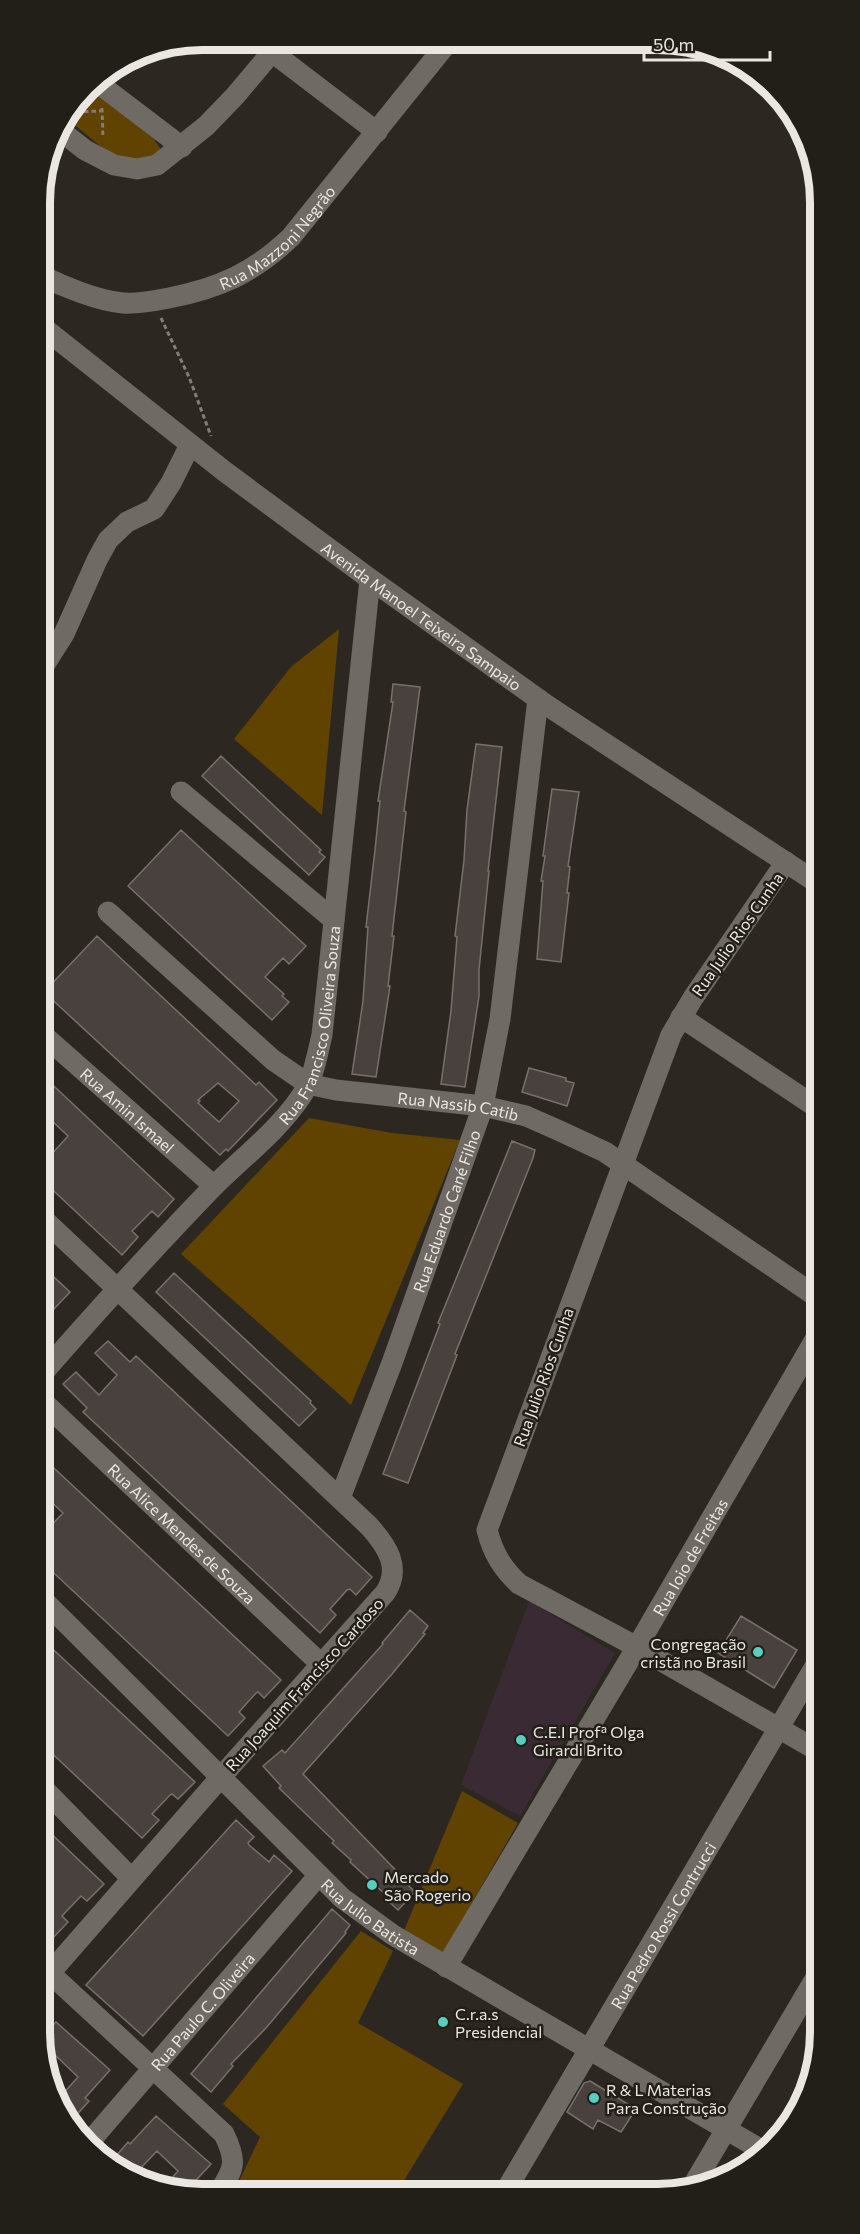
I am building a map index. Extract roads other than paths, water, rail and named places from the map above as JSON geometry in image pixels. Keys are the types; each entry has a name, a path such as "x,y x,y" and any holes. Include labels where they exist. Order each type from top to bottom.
{"street":[{"path":"65,134 85,150 123,168 151,167 164,161 182,147 235,96 274,50"},
{"path":"282,50 377,132"},
{"name":"Rua Mazzoni Negrão","path":"50,280 121,303 153,301 206,290 227,283 260,264 291,237 442,50"},
{"path":"103,87 182,147"},
{"name":"Avenida Manoel Teixeira Sampaio","path":"50,334 190,445 370,579 538,699 810,878"},
{"path":"50,656 64,634 108,540 127,522 154,509 171,483 190,445"},
{"name":"Rua Francisco Oliveira Souza","path":"50,1365 118,1288 286,1114 308,1084 322,1035 370,579"},
{"name":"Rua Eduardo Cané Filho","path":"340,1498 392,1363 483,1106 500,1019 538,699"},
{"path":"181,792 334,920"},
{"name":"Rua Julio Rios Cunha","path":"786,862 681,1017 660,1062 487,1530 493,1552 508,1574 519,1584 638,1647 810,1746"},
{"name":"Rua Nassib Catib","path":"108,912 264,1052 308,1084 336,1090 483,1106 526,1116 605,1152 810,1292"},
{"path":"681,1017 810,1103"},
{"name":"Rua Amin Ismael","path":"50,1041 214,1186"},
{"name":"Rua Joaquim Francisco Cardoso","path":"50,1225 340,1498 379,1538 389,1554 393,1573 392,1582 385,1593 50,1967"},
{"name":"Rua Ioio de Freitas","path":"446,1967 638,1647 810,1351"},
{"name":"Rua Alice Mendes de Souza","path":"50,1408 322,1665"},
{"name":"Rua Julio Batista","path":"50,1606 342,1898 393,1935 446,1967 758,2148"},
{"name":"Rua Pedro Rossi Contrucci","path":"510,2184 810,1675"},
{"path":"50,1795 131,1878"},
{"name":"Rua Paulo C. Oliveira","path":"93,2138 319,1875"},
{"path":"50,1979 224,2134 233,2153 231,2174 224,2184"},
{"path":"696,2179 810,1986"}],"place":[{"name":"Congregação cristã no Brasil","path":"758,1652"},
{"name":"C.E.I Profª Olga Girardi Brito","path":"521,1740"},
{"name":"Mercado São Rogerio","path":"372,1885"},
{"name":"C.r.a.s Presidencial","path":"443,2022"},
{"name":"R & L Materias Para Construção","path":"594,2098"}]}
